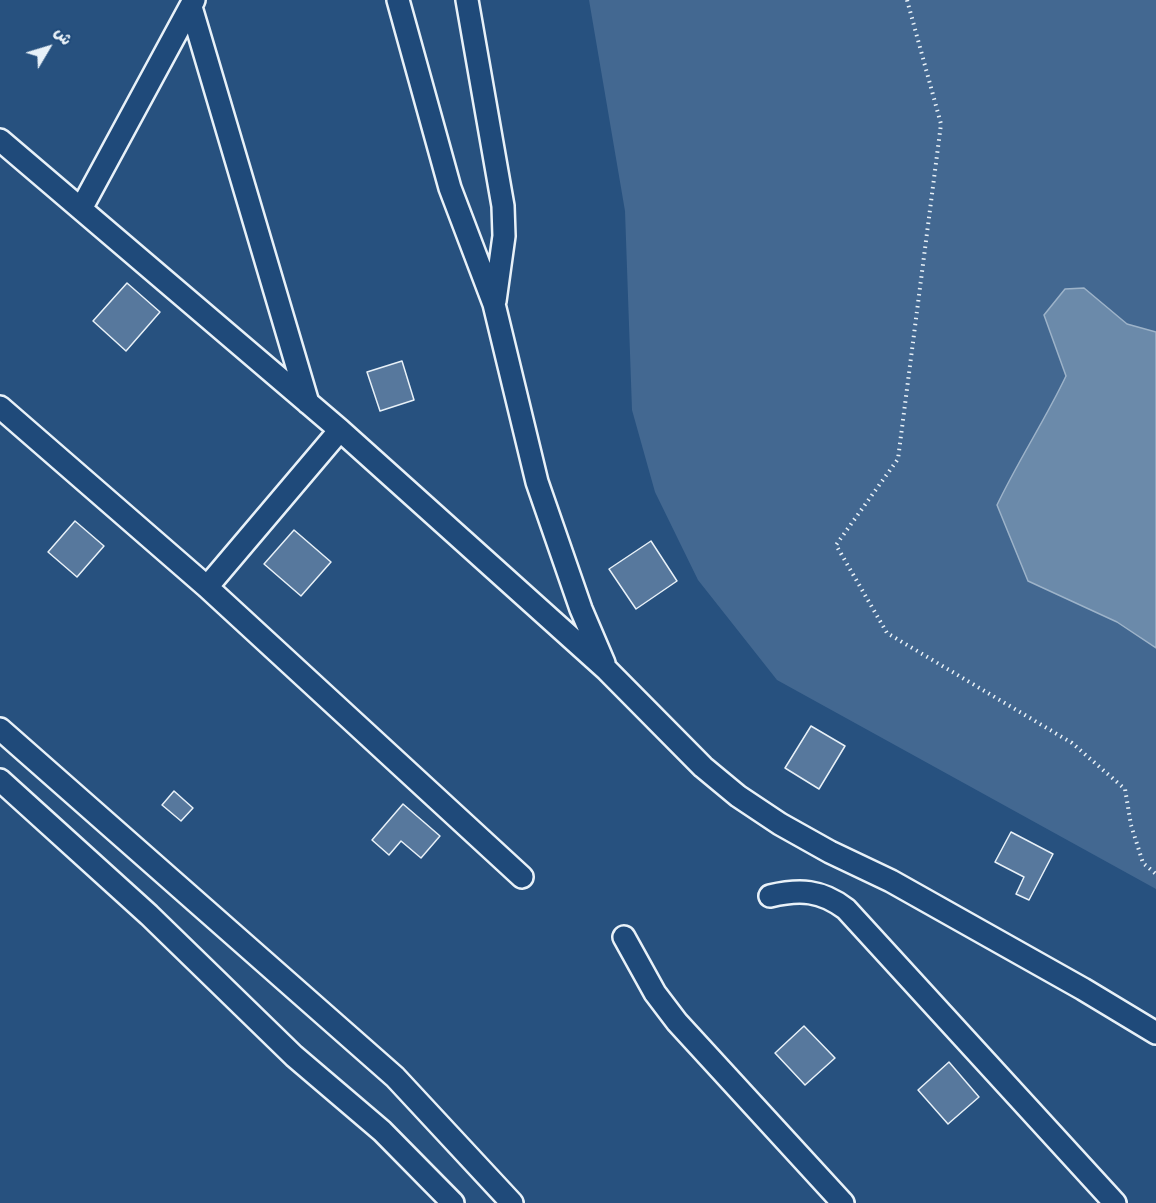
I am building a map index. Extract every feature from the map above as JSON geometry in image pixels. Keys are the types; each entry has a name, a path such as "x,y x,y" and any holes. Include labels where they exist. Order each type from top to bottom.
{"street":[{"path":"398,0 450,188 494,304 540,492 581,609 607,670"},
{"path":"466,0 503,206 504,236 494,304"},
{"path":"82,207 193,3"},
{"path":"193,3 308,404"},
{"path":"0,140 82,207 340,430 607,670 703,767 738,796 780,824 830,852 891,881 1083,989 1156,1033"},
{"path":"0,408 207,587 522,876"},
{"path":"207,587 340,430"},
{"path":"0,729 395,1077 512,1203"},
{"path":"0,780 149,915 294,1056 382,1131 453,1203"},
{"path":"770,896 794,890 809,891 824,895 846,909 1115,1203"},
{"path":"624,937 655,993 677,1022 843,1203"}],"path":[{"path":"907,0 941,124 898,459 836,545 887,633 1072,743 1125,789 1131,825 1143,864 1156,874"}],"shaded area":[{"path":"589,0 1156,0 1156,889 777,680 698,580 655,492 632,410 625,211"},
{"path":"1084,288 1127,324 1156,332 1156,648 1117,622 1028,581 997,505 1066,376 1044,315 1065,289"}],"building":[{"path":"127,283 160,312 126,351 93,321"},
{"path":"402,361 414,400 380,411 367,372"},
{"path":"75,521 104,546 77,577 48,552"},
{"path":"294,530 331,562 301,596 264,564"},
{"path":"651,541 677,581 636,609 609,569"},
{"path":"811,726 845,746 819,789 785,768"},
{"path":"174,791 193,808 181,821 162,805"},
{"path":"403,804 440,836 421,858 401,841 389,855 372,840"},
{"path":"1011,832 1053,854 1029,900 1016,894 1024,877 995,862"},
{"path":"804,1026 835,1058 805,1085 775,1053"},
{"path":"949,1062 979,1097 948,1124 918,1090"}]}
